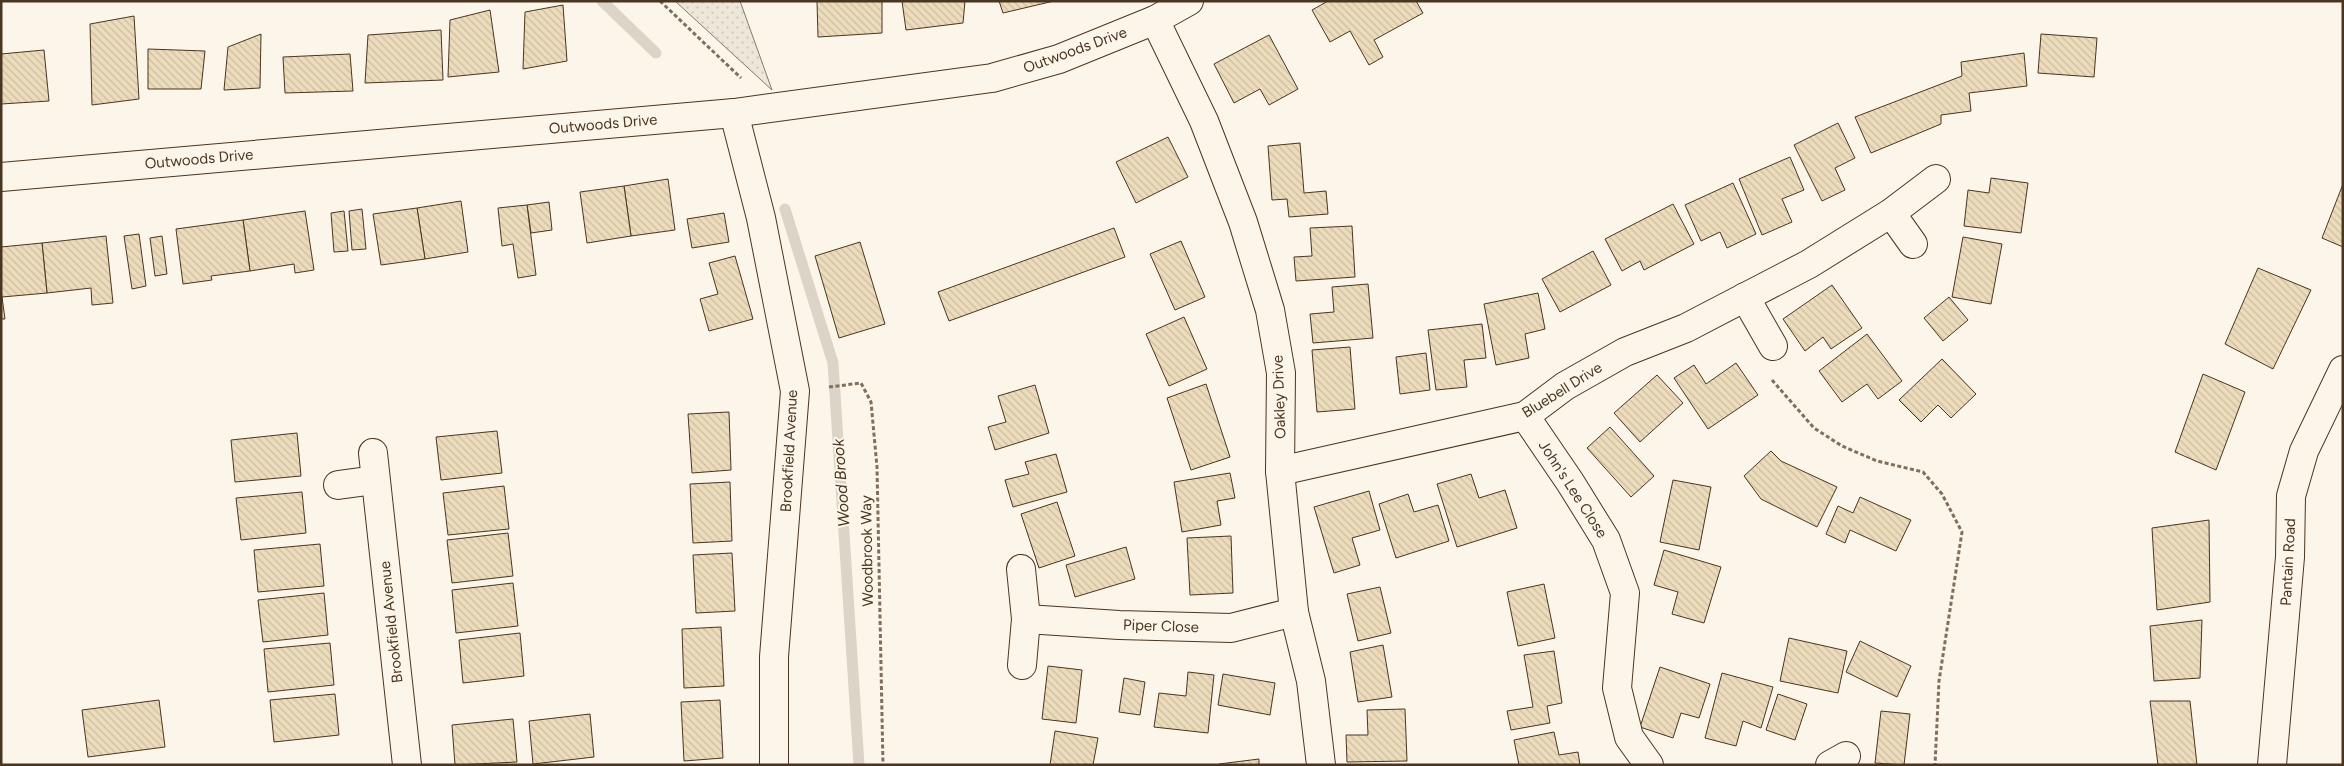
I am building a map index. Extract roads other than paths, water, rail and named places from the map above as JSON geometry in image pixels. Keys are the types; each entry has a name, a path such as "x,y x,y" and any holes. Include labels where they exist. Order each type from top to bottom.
{"street":[{"name":"Outwoods Drive","path":"1,177 734,113 992,78 1059,59 1155,20 1189,1"},
{"name":"Oakley Drive","path":"1155,20 1204,121 1243,222 1270,310 1281,373 1280,471 1294,612 1311,681 1321,765"},
{"name":"Brookfield Avenue","path":"734,113 761,218 795,392 774,657 774,765"},
{"name":"Bluebell Drive","path":"1280,471 1525,416 1565,386 1625,352 1686,328 1809,264 1891,212 1936,179"},
{"path":"1891,212 1913,244"},
{"path":"1745,297 1773,346"},
{"name":"Pantain Road","path":"2272,765 2290,557 2291,496 2304,451 2343,370"},
{"name":"John's Lee Close","path":"1525,416 1570,482 1606,540 1625,593 1616,688 1629,737 1649,765"},
{"name":"Brookfield Avenue","path":"373,453 406,765"},
{"path":"338,484 375,480"},
{"path":"1021,569 1026,619 1022,665"},
{"name":"Piper Close","path":"1026,619 1119,625 1232,628 1294,612"}],"waterway":[{"name":"Wood Brook","path":"602,1 656,53"},
{"name":"Wood Brook","path":"785,209 833,363 859,765"}]}
